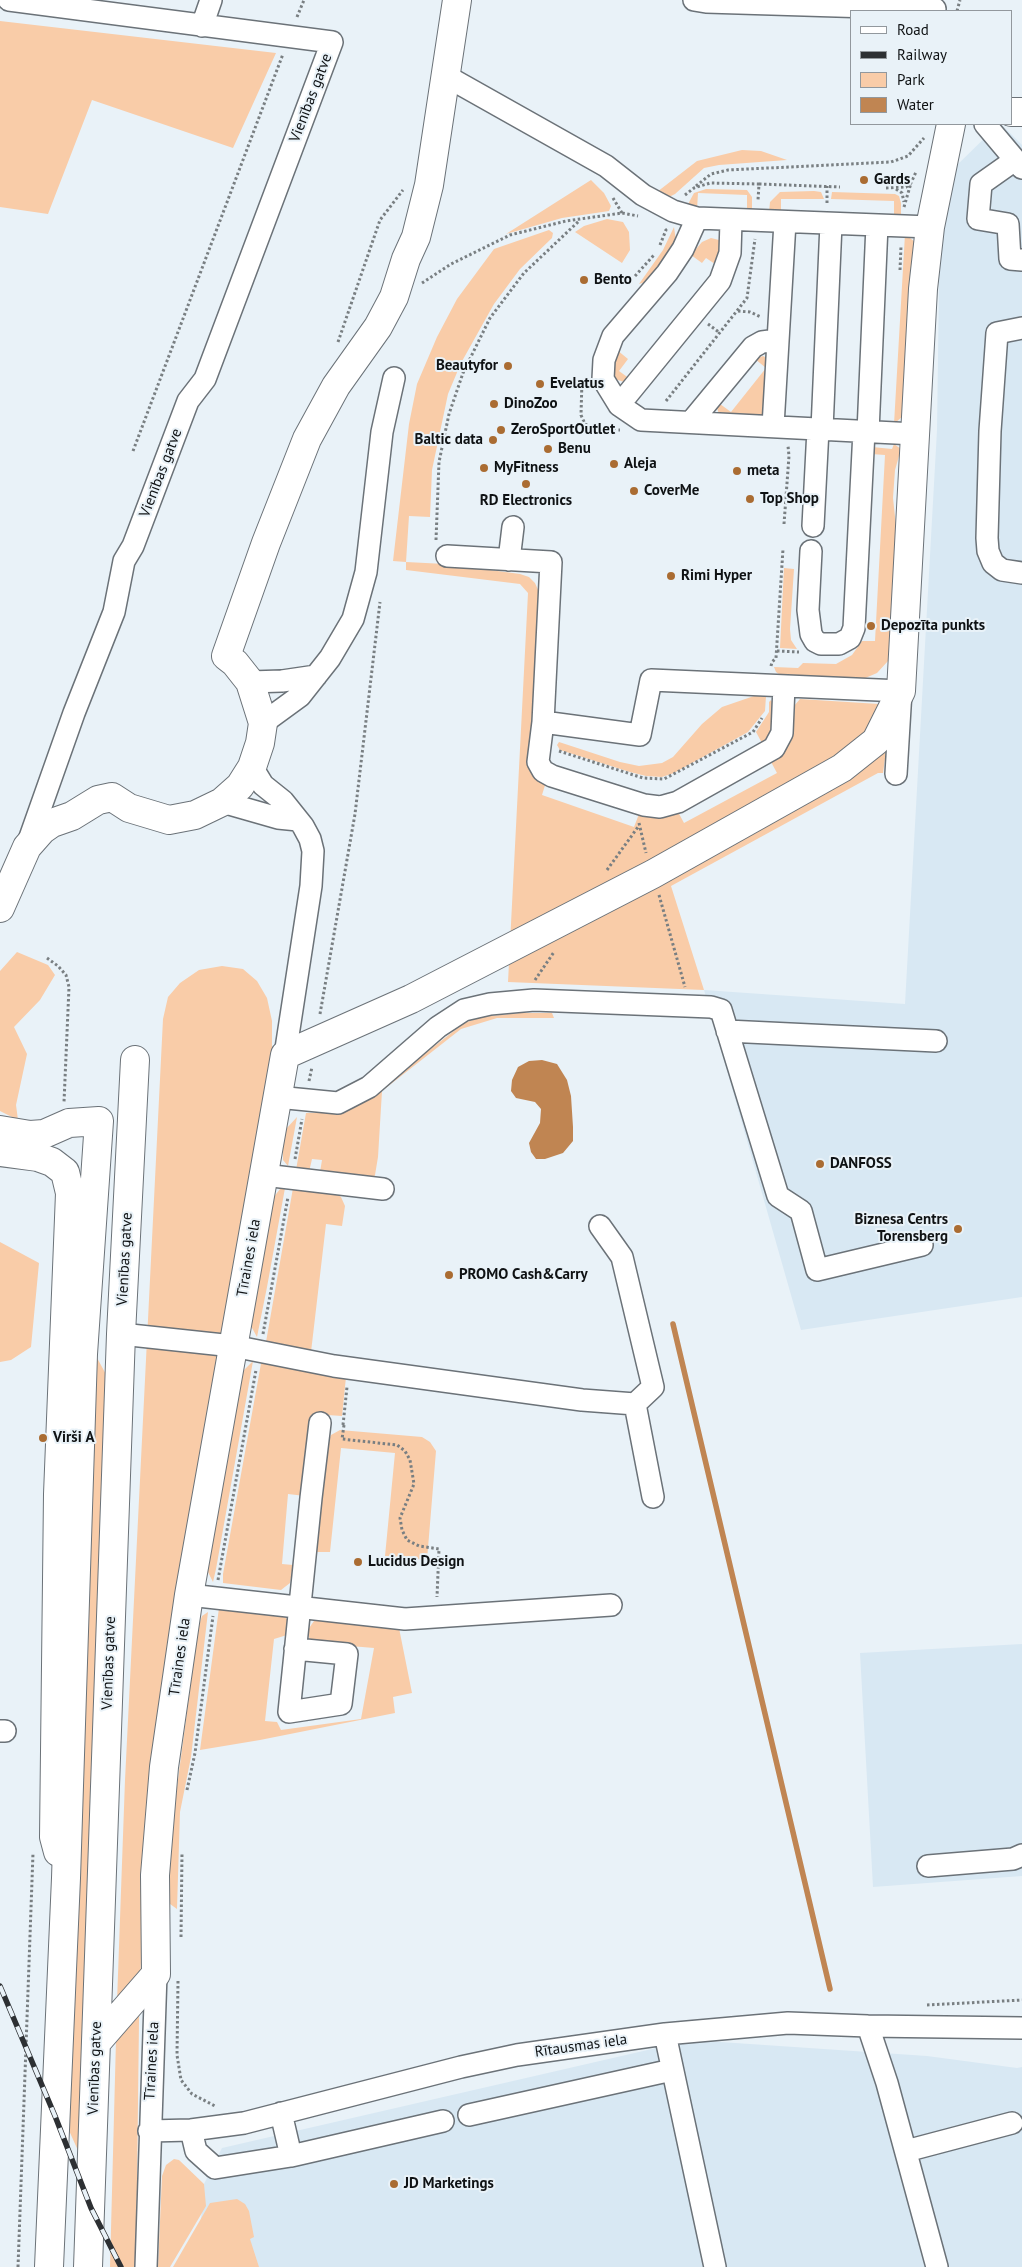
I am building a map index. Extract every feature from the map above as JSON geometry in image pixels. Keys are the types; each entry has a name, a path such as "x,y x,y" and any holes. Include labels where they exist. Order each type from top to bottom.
{"main road":[{"path":"26,847 42,830 52,823 72,816 98,800 112,797 129,808 169,820 195,815 222,802 240,786 252,767 260,743 263,723 250,682 235,663 226,656 266,543 307,438 336,386 378,327 394,297 406,259 416,237 429,185 457,0"},
{"path":"284,1055 411,999 601,901 842,768 876,742 901,692 922,289 930,227 951,125"},
{"name":"Vienības gatve","path":"0,908 26,847"},
{"name":"Tīraines iela","path":"156,1974 155,1875 164,1768 189,1595 284,1055"},
{"name":"Vienības gatve","path":"88,2267 121,1334 135,1060"},
{"path":"0,1130 30,1135 44,1134 69,1123 99,1120 83,1354 66,1878 49,2267"},
{"path":"0,1152 38,1157 52,1162 65,1172 70,1193 58,1494 54,1837 66,1878"},
{"path":"96,2043 156,1974"}],"street":[{"path":"10,0 202,26 290,35"},
{"path":"202,26 211,0"},
{"path":"694,0 706,2 935,10"},
{"name":"Vienības gatve","path":"26,847 74,713 114,612 124,561 133,546 188,401 205,379 332,42 290,35"},
{"path":"446,76 606,166 643,195 673,210 696,218 731,221 930,227"},
{"path":"986,125 1019,164 981,184 978,219 1008,224 1010,259 1022,260"},
{"path":"696,218 683,249 672,265 613,336 604,360 604,379 619,405 641,420 915,434"},
{"path":"619,405 720,281 730,253 731,221"},
{"path":"773,426 785,222"},
{"path":"813,526 831,224"},
{"path":"811,551 808,610 811,634 815,641 821,644 839,644 850,638 854,628 876,225"},
{"path":"1022,328 997,333 990,431 987,538 988,551 993,563 1002,570 1022,573"},
{"path":"691,422 753,347 762,342 778,340"},
{"path":"263,723 300,696 316,676 353,619 366,572 382,432 394,378"},
{"path":"510,560 513,527"},
{"path":"447,556 551,562 538,762 542,770 552,776 644,805 660,807 678,802 774,748 782,733 777,686"},
{"path":"250,682 282,681 316,676"},
{"path":"542,722 640,735 651,680 901,692 896,774"},
{"path":"252,767 263,785 283,801 298,820 310,840 312,851 311,886 284,1055"},
{"path":"222,802 278,818 298,820"},
{"path":"277,1096 338,1102 369,1087 438,1027 464,1010 490,1004 521,1000 710,1007 721,1010 778,1196 801,1211 817,1270 922,1245"},
{"path":"727,1031 936,1041"},
{"path":"264,1175 383,1189"},
{"path":"121,1334 233,1346 349,1368 582,1400 635,1404 653,1387 622,1257 600,1226"},
{"path":"635,1404 653,1497"},
{"path":"295,1649 320,1423"},
{"path":"189,1595 405,1618 611,1605"},
{"path":"928,1866 1013,1859 1022,1855"},
{"name":"Tīraines iela","path":"146,2267 149,2131 156,1974"},
{"name":"Rītausmas iela","path":"149,2131 191,2130 244,2123 461,2067 534,2051 665,2034 788,2023 1022,2028"},
{"path":"868,2026 887,2083 937,2267"},
{"path":"665,2034 715,2267"},
{"path":"469,2115 672,2070"},
{"path":"281,2113 291,2156"},
{"path":"191,2130 196,2151 215,2168 291,2156 442,2121"},
{"path":"906,2151 1012,2123"}],"path":[{"path":"133,450 290,35"},
{"path":"694,188 711,174 728,170 891,162 908,156 926,135 921,151"},
{"path":"903,215 904,206 917,166"},
{"path":"886,188 906,187 911,183"},
{"path":"759,184 840,186"},
{"path":"335,350 380,220 406,186"},
{"path":"894,188 902,193 904,206"},
{"path":"419,285 451,264 510,235 566,221 622,213 646,218"},
{"path":"447,556 435,555 438,462 449,414 464,373 490,318 524,274 579,220"},
{"path":"632,280 658,250 666,230 659,225"},
{"path":"539,745 642,778 664,779 753,732 767,711 777,686 772,662 776,658 783,549"},
{"path":"316,1040 355,814 381,596"},
{"path":"606,870 638,826"},
{"path":"521,1000 556,949"},
{"path":"349,1368 342,1439 397,1445 406,1451 410,1460 414,1484 400,1518 402,1530 407,1540 419,1546 439,1549 436,1617"},
{"path":"320,1423 344,1425"}],"shaded area":[{"path":"998,125 1002,125 1022,145 1022,1297 801,1330 704,990 905,1004 937,430 939,283 936,283 937,263 955,167"},
{"path":"1022,1644 1022,1876 873,1887 860,1653"},
{"path":"691,2040 927,2056 1017,2068 1022,2067 1022,2267 197,2267 204,2184 222,2148"}],"green space":[{"path":"0,21 276,53 233,148 92,100 48,214 0,207"},
{"path":"742,150 761,151 787,160 719,165 704,168 675,194 667,198 657,192 697,161"},
{"path":"591,180 604,193 611,206 609,211 562,218 506,234"},
{"path":"706,189 747,190 752,197 752,212 747,212 747,195 698,193 697,209 687,206 694,193"},
{"path":"780,192 821,192 824,199 781,199 781,213 769,212 770,202"},
{"path":"832,192 895,194 899,196 901,203 901,215 894,215 894,201 831,199"},
{"path":"607,219 623,222 629,232 630,250 622,263 575,232 584,226"},
{"path":"674,227 676,241 649,281 639,284 663,250"},
{"path":"549,230 553,233 552,238 520,269 494,304 461,363 448,394 432,470 430,517 409,516 406,562 393,561 409,424 417,384 437,337 457,299 494,249"},
{"path":"905,234 915,242 903,416 894,424"},
{"path":"711,238 719,240 722,245 718,266 706,258 702,263 691,255 702,242"},
{"path":"617,350 628,359 619,371 630,379 624,382 612,378 611,365"},
{"path":"763,356 767,358 764,415 719,414 717,408 720,404 731,412 766,368 755,359"},
{"path":"894,444 901,449 895,470 893,498 899,554 893,650 888,661 877,673 863,679 783,677 776,672 774,667 798,668 803,663 836,664 852,655 862,641 875,641 885,455 871,454 872,447 892,449"},
{"path":"406,562 445,564 520,574 529,577 535,583 539,592 539,610 529,769 533,774 546,782 542,795 634,827 639,814 677,810 684,823 777,773 770,760 786,749 791,741 794,706 800,699 879,704 886,708 890,723 883,773 878,773 671,886 704,990 508,982 528,593 520,584 406,570"},
{"path":"784,568 794,569 790,629 791,640 797,649 780,648"},
{"path":"754,696 766,696 765,711 748,732 674,773 662,777 630,772 560,750 557,745 559,742 620,762 639,766 662,763 673,757 702,724 722,707"},
{"path":"771,700 773,704 771,736 763,745 756,732 769,712 769,702"},
{"path":"17,952 48,965 55,975 40,1000 14,1027 27,1054 16,1105 18,1120 0,1111 0,971"},
{"path":"222,966 243,969 257,981 267,998 272,1021 272,1050 184,1548 143,1897 139,2021 136,2267 110,2267 125,1780 163,1019 168,997 180,983 199,970"},
{"path":"520,1013 552,1013 554,1018 497,1018 461,1029 382,1091 378,1157 373,1179 320,1172 322,1160 312,1159 309,1172 296,1170 306,1113 343,1112 359,1105 464,1023 482,1017"},
{"path":"297,1117 288,1166 283,1160 283,1140 286,1129"},
{"path":"285,1188 257,1337 251,1326 273,1198 280,1189"},
{"path":"293,1188 335,1192 341,1197 345,1206 342,1226 326,1224 311,1352 266,1342"},
{"path":"0,1242 39,1263 31,1347 11,1360 0,1362"},
{"path":"96,1356 108,1378 80,2155 67,2126"},
{"path":"262,1358 346,1377 342,1416 313,1414 305,1496 288,1494 282,1564 293,1565 290,1583 281,1590 223,1583 223,1574"},
{"path":"253,1361 213,1582 208,1572 208,1564 242,1372"},
{"path":"340,1430 422,1437 430,1442 436,1451 427,1560 385,1556 395,1453 341,1448 330,1552 316,1552 327,1444 331,1435"},
{"path":"219,1608 283,1615 290,1622 287,1635 274,1639 265,1721 277,1722 281,1730 361,1719 374,1648 315,1643 310,1640 307,1631 314,1621 399,1628 412,1693 393,1697 395,1713 200,1750"},
{"path":"208,1612 191,1757 180,1812 177,1909 170,1904 167,1894 174,1810 198,1628 202,1616"},
{"path":"174,2159 179,2160 204,2184 206,2206 170,2267 158,2267 162,2176 166,2165"},
{"path":"237,2199 245,2204 249,2211 254,2237 250,2239 259,2267 173,2267 210,2203"}],"water":[{"path":"542,1060 557,1064 567,1080 571,1096 573,1141 563,1153 545,1159 536,1159 531,1152 529,1143 540,1123 541,1109 535,1102 516,1098 511,1091 512,1080 518,1067 529,1061"}],"waterway":[{"path":"673,1324 830,1989"}],"railway":[{"path":"0,1986 55,2116 91,2208 121,2267"}],"place":[{"name":"Gards","path":"864,180"},
{"name":"Bento","path":"584,280"},
{"name":"Beautyfor","path":"508,366"},
{"name":"Evelatus","path":"540,384"},
{"name":"DinoZoo","path":"494,404"},
{"name":"ZeroSportOutlet","path":"501,430"},
{"name":"Baltic data","path":"493,440"},
{"name":"Benu","path":"548,449"},
{"name":"Aleja","path":"614,464"},
{"name":"MyFitness","path":"484,468"},
{"name":"meta","path":"737,471"},
{"name":"RD Electronics","path":"526,484"},
{"name":"CoverMe","path":"634,491"},
{"name":"Top Shop","path":"750,499"},
{"name":"Rimi Hyper","path":"671,576"},
{"name":"Depozīta punkts","path":"871,626"},
{"name":"DANFOSS","path":"820,1164"},
{"name":"Biznesa Centrs Torensberg","path":"958,1229"},
{"name":"PROMO Cash&Carry","path":"449,1275"},
{"name":"Virši A","path":"43,1438"},
{"name":"Lucidus Design","path":"358,1562"},
{"name":"JD Marketings","path":"394,2184"}]}
